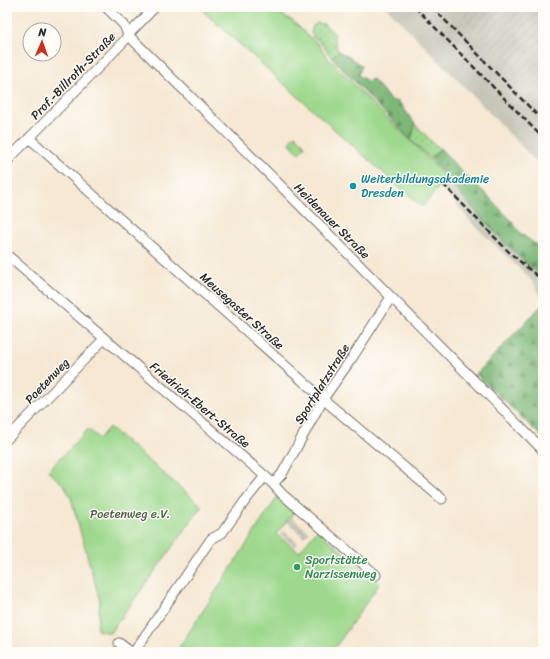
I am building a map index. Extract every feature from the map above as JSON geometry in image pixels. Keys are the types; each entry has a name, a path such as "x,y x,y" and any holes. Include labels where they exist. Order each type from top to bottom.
{"street":[{"name":"Heidenauer Straße","path":"106,7 124,25 128,35 265,170 543,450"},
{"name":"Prof.-Billroth-Straße","path":"7,161 124,41 155,7"},
{"name":"Meusegaster Straße","path":"29,138 324,399 442,499"},
{"name":"Friedrich-Ebert-Straße","path":"7,255 265,476 282,494 376,575"},
{"name":"Sportplatzstraße","path":"273,484 282,474 324,399 391,297"},
{"name":"Poetenweg","path":"7,439 104,339"},
{"path":"119,643 133,652 212,539 222,533 245,500 265,476"}],"shaded area":[{"path":"386,7 451,7 543,101 543,169 480,103"},
{"path":"451,7 543,7 543,101"},
{"path":"444,182 472,207 505,243 531,268 543,276 543,302 533,282 468,219 441,185"},
{"path":"291,517 309,532 304,537 287,522"},
{"path":"283,530 298,543 295,547 280,534"}],"green space":[{"path":"209,7 274,7 318,44 328,58 447,178 422,207 204,12"},
{"path":"317,23 324,24 335,34 334,38 338,51 332,58 311,33 313,26"},
{"path":"338,51 362,66 358,75 367,81 373,79 390,100 399,102 415,124 411,140 332,58"},
{"path":"415,124 433,143 441,149 430,158 411,140"},
{"path":"295,135 306,146 299,153 290,144 291,139"},
{"path":"441,149 509,218 521,234 543,249 543,276 534,270 510,248 446,180 448,177 430,158"},
{"path":"543,304 543,337 539,348 543,351 543,438 476,374"},
{"name":"Poetenweg e.V.","path":"109,427 202,506 110,633 97,630 100,601 71,498 64,485 48,471 88,429 99,439"},
{"name":"Sportstätte Narzissenweg","path":"278,496 295,511 276,534 299,552 317,530 380,583 332,652 176,652 197,620"}],"railway":[{"path":"415,7 543,138"},
{"path":"432,7 543,121"},
{"path":"443,184 509,252 543,281"}],"place":[{"name":"Weiterbildungsakademie Dresden","path":"353,186"},
{"name":"Sportstätte Narzissenweg","path":"297,567"}]}
